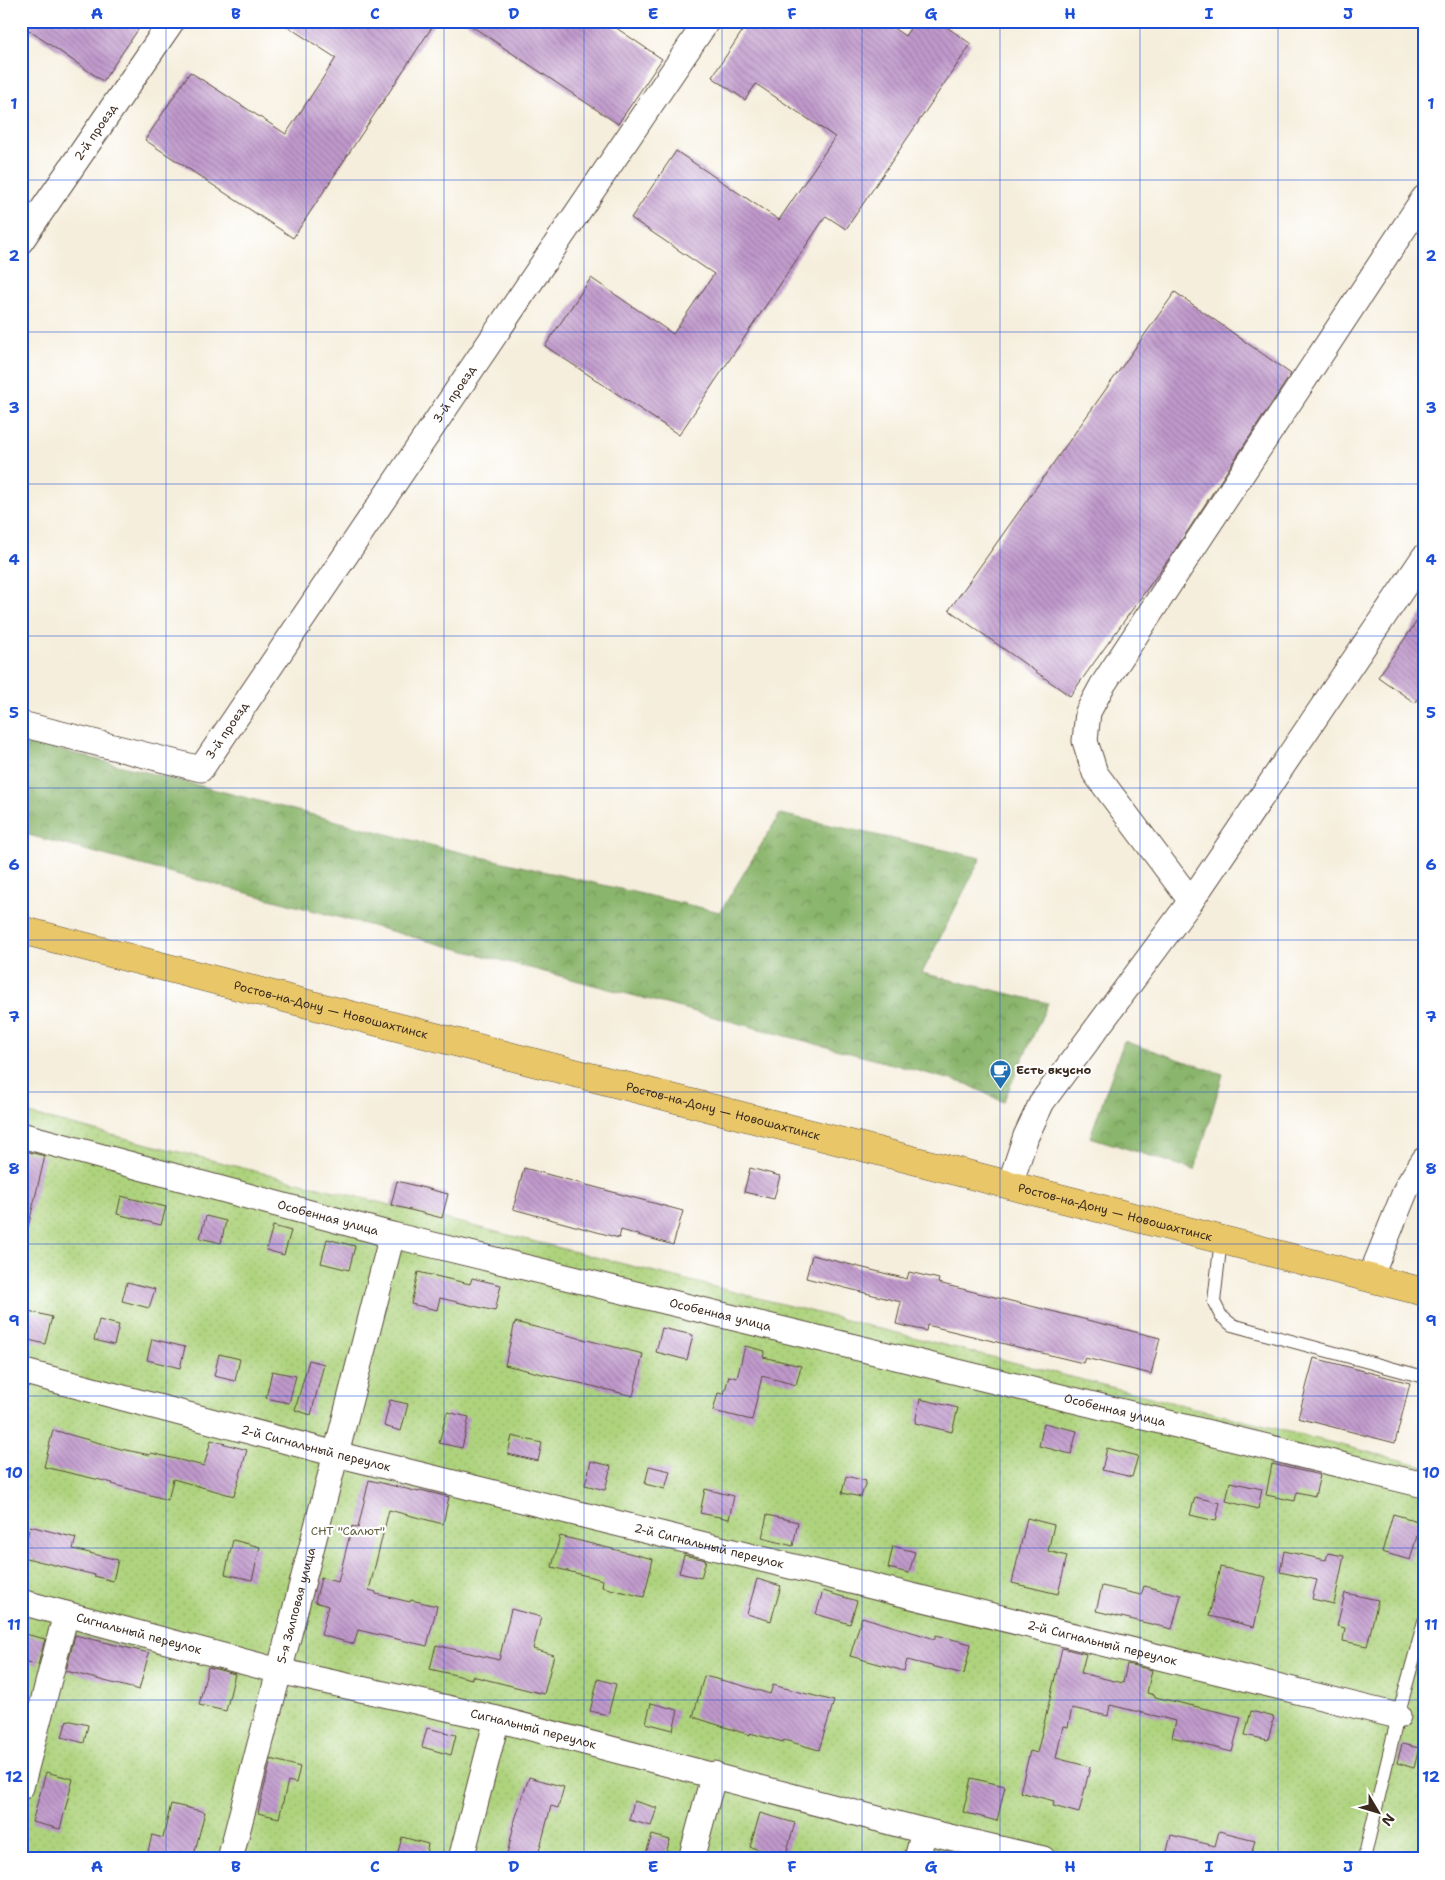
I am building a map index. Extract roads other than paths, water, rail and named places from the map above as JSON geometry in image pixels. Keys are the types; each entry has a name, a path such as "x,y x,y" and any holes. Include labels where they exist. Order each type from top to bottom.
{"main road":[{"name":"Ростов-на-Дону — Новошахтинск","path":"21,930 1424,1292"}],"street":[{"name":"2-й проезд","path":"21,242 172,21"},
{"name":"3-й проезд","path":"21,724 201,769 707,21"},
{"path":"1191,901 1095,773 1085,741 1088,712 1102,686 1424,198"},
{"path":"1010,1184 1026,1136 1042,1102 1191,901 1424,557"},
{"name":"Особенная улица","path":"21,1135 392,1235 1424,1485"},
{"path":"1370,1278 1416,1189 1424,1160"},
{"name":"5-я Залповая улица","path":"230,1859 392,1235"},
{"name":"2-й Сигнальный переулок","path":"21,1370 336,1454 1398,1716"},
{"name":"Сигнальный переулок","path":"21,1602 279,1671 497,1719 714,1774 924,1831 1043,1859"},
{"path":"21,1787 66,1614"},
{"path":"461,1859 497,1719"},
{"path":"691,1859 714,1774"},
{"path":"917,1859 924,1831"}],"lane":[{"path":"1221,1240 1214,1302 1221,1316 1232,1325 1424,1377"},
{"path":"1364,1859 1398,1716 1424,1621"}],"place":[{"name":"Есть вкусно","path":"1000,1089"}],"park label":[{"name":"СНТ \"Салют\"","path":"348,1531"}]}
